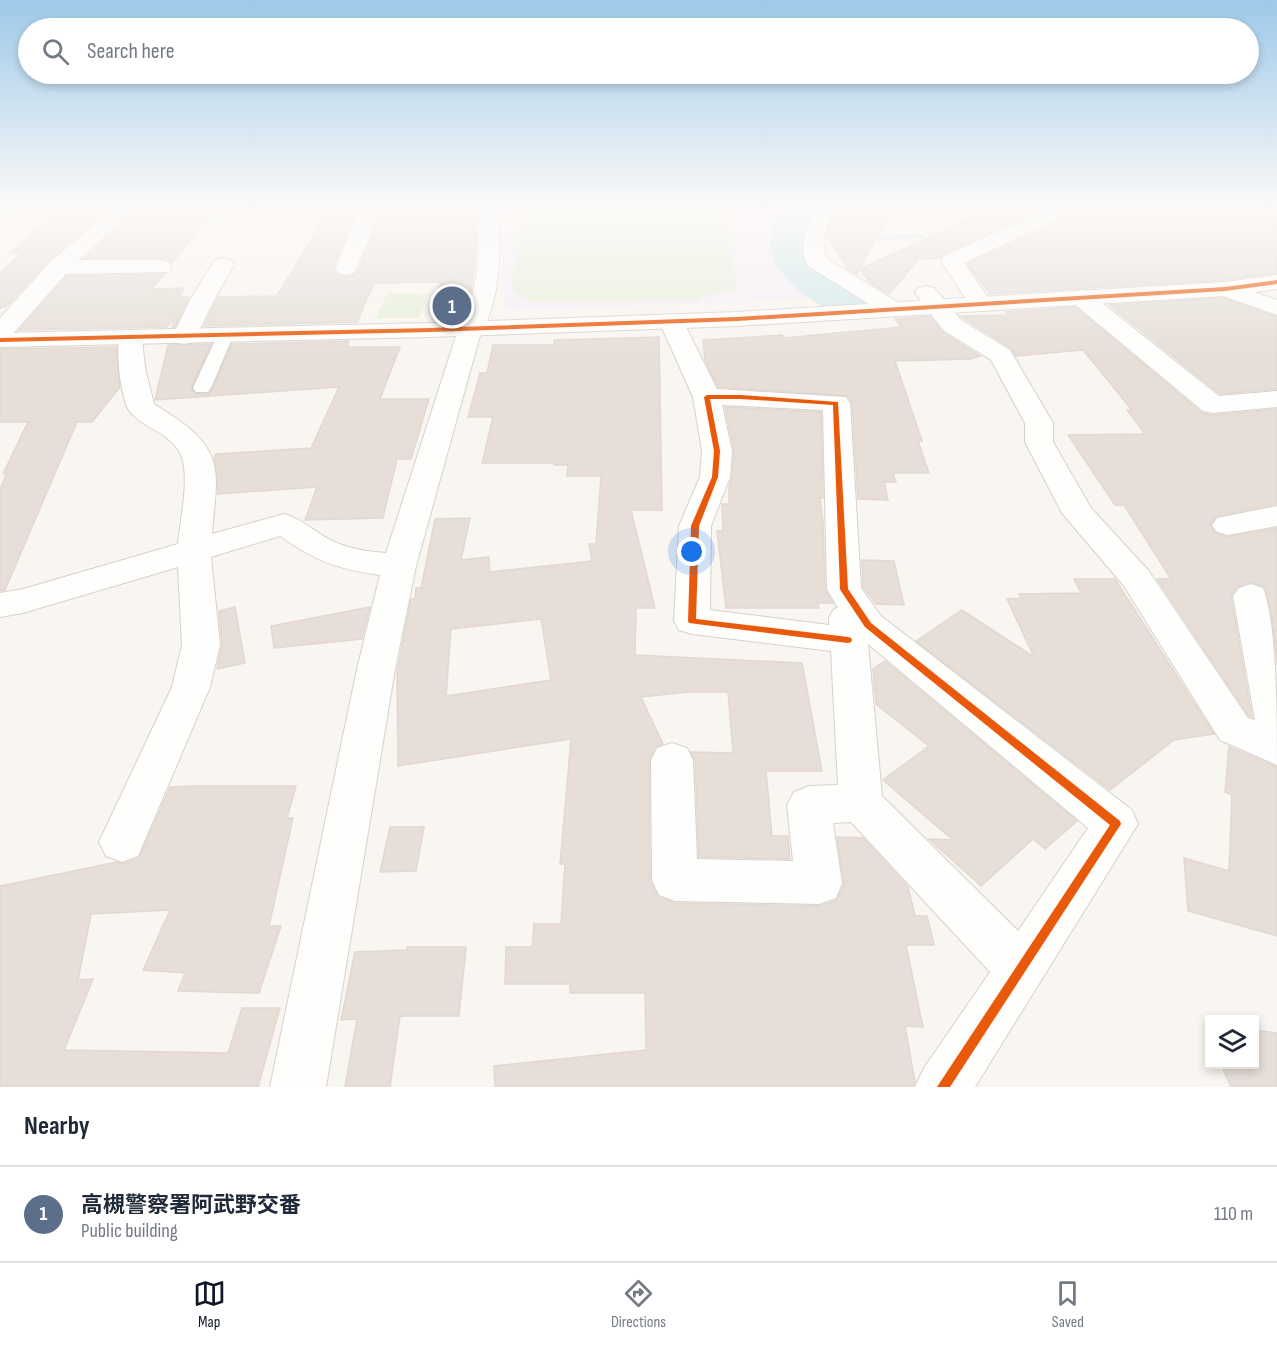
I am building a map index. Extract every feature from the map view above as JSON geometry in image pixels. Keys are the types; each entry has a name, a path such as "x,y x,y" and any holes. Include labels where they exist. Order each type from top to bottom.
{"street":[{"path":"0,333 32,295 69,258"},
{"path":"346,268 350,258"},
{"path":"298,1087 374,680 399,566 467,339 479,316 484,297 488,258"},
{"path":"815,258 891,308"},
{"path":"959,258 952,261 980,303"},
{"path":"184,337 223,265"},
{"path":"58,267 161,267"},
{"path":"0,340 225,336 671,321 891,308 931,300 980,303 1225,289 1277,282"},
{"path":"1225,289 1277,308"},
{"path":"0,295 32,295"},
{"path":"1080,297 1213,405 1277,399"},
{"path":"931,300 952,325 1001,355 1039,423 1039,442 1078,513 1136,578 1234,729 1277,748"},
{"path":"671,321 707,398 717,451 715,477 695,526 692,621 848,640"},
{"path":"122,842 191,687 201,645 194,550 200,470 194,451 176,430 141,408 132,368 130,338"},
{"path":"707,398 741,397 836,403 844,589 861,803 1021,969"},
{"path":"1228,525 1277,516"},
{"path":"0,604 23,601 284,524 318,547 346,559 399,566"},
{"path":"844,589 868,625 1116,824 943,1087"},
{"path":"1251,596 1277,733"},
{"path":"672,760 675,880 819,883 809,805 861,803"}],"lane":[{"path":"202,388 225,336"}],"shaded area":[{"path":"501,258 788,258 789,263 830,296 748,302 505,310"}],"green space":[{"path":"516,258 732,258 737,282 736,289 701,297 701,300 530,302 514,293 511,288"},
{"path":"387,293 429,294 419,318 376,318"}],"building":[{"path":"17,258 52,258 6,307 0,308 0,273"},
{"path":"84,258 176,258 172,263 161,258"},
{"path":"301,258 337,258 333,267 336,274 345,277 355,275 364,258 475,258 471,290 465,309 432,310 441,282 374,283 357,322 204,326 218,297 277,296"},
{"path":"840,258 866,258 857,274 849,270"},
{"path":"885,258 940,258 919,259 889,294 869,282 860,269"},
{"path":"981,258 1277,258 1277,273 1225,280 990,294 967,264"},
{"path":"164,274 152,289 184,288 179,297 189,297 175,327 172,327 175,318 167,327 19,330 67,276"},
{"path":"1223,298 1277,317 1277,389 1220,394 1109,305"},
{"path":"1075,307 1202,413 1213,415 1277,409 1277,504 1217,516 1210,525 1215,533 1227,537 1277,528 1277,665 1273,624 1265,587 1250,582 1237,587 1231,596 1252,717 1249,716 1157,579 1171,579 1124,505 1115,505 1068,435 1145,434 1127,410 1132,410 1083,350 1016,356 1011,348 960,316 1008,315 1006,312"},
{"path":"930,316 942,332 980,356 970,359 895,361 922,441 918,441 929,473 893,473 896,482 884,482 888,500 858,499 852,403 848,396 718,387 705,360 703,340 782,335 784,338 901,327 895,319"},
{"path":"659,337 662,510 631,510 655,608 636,608 635,655 802,663 822,771 766,771 772,836 788,836 790,859 699,857 695,760 691,752 733,753 728,692 689,692 641,697 663,744 655,747 649,760 650,881 658,897 675,903 820,906 837,900 844,884 837,837 863,838 908,887 915,916 927,916 934,945 906,945 923,1027 905,1026 915,1082 913,1087 495,1087 494,1066 646,1050 645,993 570,993 570,984 505,984 506,947 532,947 534,924 561,924 565,864 560,864 571,739 398,766 397,672 411,599 415,599 416,588 421,588 435,519 470,518 461,560 489,557 490,572 592,561 589,544 596,544 601,476 567,476 568,465 554,465 554,463 482,463 493,417 468,417 480,373 487,373 493,345 554,345 554,340","holes":["541,619 551,680 446,696 451,629"]},
{"path":"349,341 347,347 400,347 380,399 429,399 411,459 397,459 383,518 305,520 317,487 218,494 214,458 216,454 311,448 339,387 155,400 168,345 211,344 191,387 196,394 208,394 213,389 232,344"},
{"path":"116,347 120,387 92,422 77,422 5,590 0,591 0,489 7,473 3,474 28,422 0,422 0,349"},
{"path":"725,407 821,412 823,498 820,498 825,589 833,603 818,603 819,608 726,608 717,531 723,531 722,504 729,504 734,451"},
{"path":"862,560 894,561 904,605 876,604 863,587"},
{"path":"1074,579 1115,579 1214,734 1174,740 1110,790 916,641 962,610 1034,657 1007,599 1021,598 1019,594 1081,593"},
{"path":"235,607 245,663 217,669 222,645 219,611"},
{"path":"370,607 362,639 274,648 271,626"},
{"path":"885,661 1077,821 1045,849 1033,839 981,886 929,839 953,840 883,780 929,746 876,704 873,669"},
{"path":"1229,747 1277,767 1277,936 1188,911 1184,858 1229,871 1232,795 1225,792"},
{"path":"296,786 287,818 293,818 269,926 281,926 259,993 178,991 185,973 143,970 170,910 91,914 78,980 93,979 64,1050 228,1053 242,1008 280,1008 258,1087 0,1087 0,886 117,862 123,864 139,858 170,787"},
{"path":"390,827 424,827 416,871 380,872"},
{"path":"407,947 466,947 459,1016 400,1016 390,1087 345,1087 357,1019 341,1020 355,952 407,950"},
{"path":"1259,1031 1277,1033 1277,1087 1231,1087 1223,1069 1259,1069"}],"waterway":[{"path":"795,258 805,271 843,298"}],"cycle path":[{"path":"0,340 430,330 737,319 1225,289 1277,282"},
{"path":"848,640 692,621 695,526 715,477 717,451 707,397 836,403 844,589 868,625 1116,824 943,1087"}],"place":[{"name":"高槻警察署阿武野交番","path":"452,306"}]}
